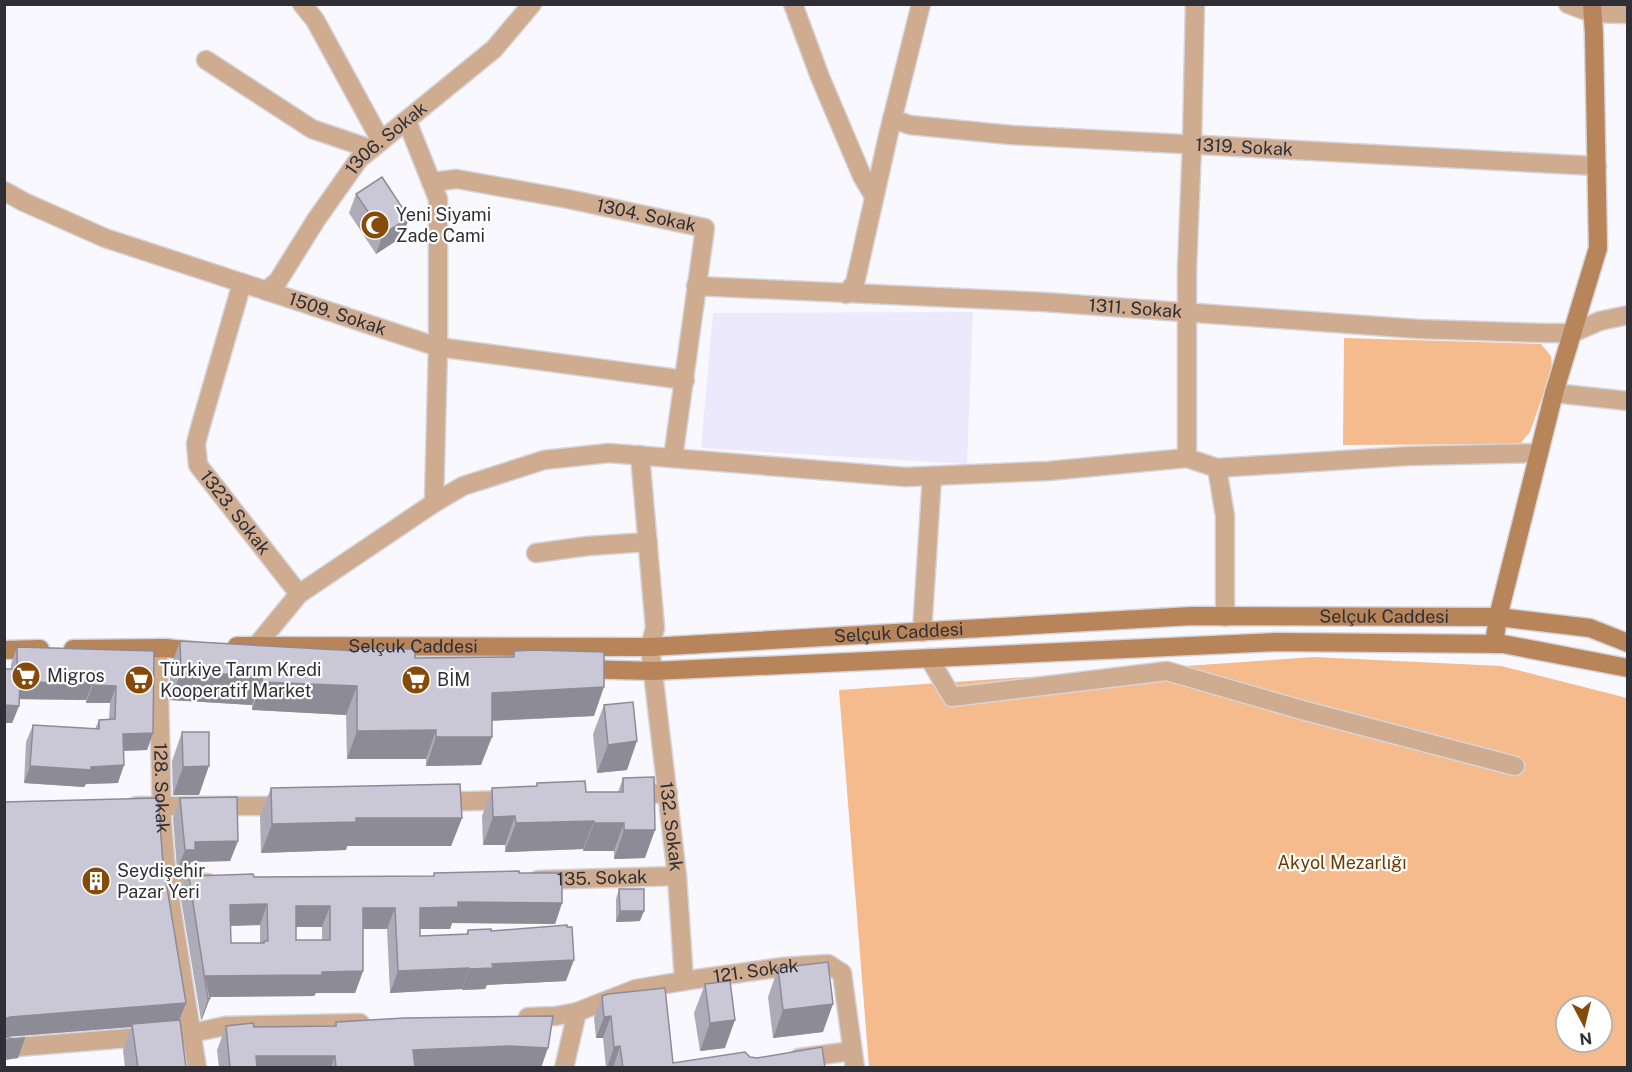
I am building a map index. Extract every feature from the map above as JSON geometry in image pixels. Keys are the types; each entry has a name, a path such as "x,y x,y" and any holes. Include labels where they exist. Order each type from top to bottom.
{"main road":[{"path":"1494,644 1498,617 1554,393 1598,248 1592,9"},
{"name":"Selçuk Caddesi","path":"162,648 257,645 651,647 1192,616 1498,617 1590,628 1628,643"},
{"path":"558,669 653,671 1275,642 1503,644 1628,669"},
{"path":"4,650 162,648 298,662 345,664"}],"street":[{"path":"302,4 315,20 376,145"},
{"name":"1306. Sokak","path":"266,291 278,281 315,220 359,159 494,49 532,4"},
{"path":"793,4 820,77 862,176 874,196"},
{"path":"846,294 855,283 921,4"},
{"path":"1187,458 1187,269 1195,4"},
{"path":"1568,4 1628,14"},
{"path":"206,60 312,129 376,145"},
{"name":"1319. Sokak","path":"892,119 910,125 1011,135 1597,166"},
{"path":"407,121 438,199 438,347 434,503"},
{"name":"1304. Sokak","path":"431,182 457,180 568,199 705,228 673,458"},
{"name":"1509. Sokak","path":"4,191 105,238 438,347 685,380"},
{"name":"1323. Sokak","path":"242,283 198,435 196,444 198,465 299,594"},
{"name":"1311. Sokak","path":"696,286 1044,302 1418,329 1572,333"},
{"path":"1572,333 1600,321 1628,315"},
{"path":"1554,393 1628,401"},
{"path":"257,645 299,594 434,503 463,486 544,460 609,453 905,477 1048,471 1187,458 1217,468 1409,456 1539,453"},
{"name":"132. Sokak","path":"640,455 655,628 651,647 653,671 677,876 684,981"},
{"path":"1217,468 1225,516 1225,616"},
{"path":"922,632 932,476"},
{"path":"536,553 588,546 648,542"},
{"name":"128. Sokak","path":"162,648 162,806 167,881 197,1068"},
{"path":"929,658 952,697 1167,671 1302,710 1515,766"},
{"path":"613,796 668,793"},
{"path":"418,803 523,800"},
{"path":"117,807 300,806"},
{"name":"135. Sokak","path":"524,880 677,876"},
{"path":"167,881 229,883"},
{"name":"121. Sokak","path":"510,1018 556,1016 577,1012 636,989 783,967 828,964 842,973 854,1059"},
{"path":"564,1068 577,1012"},
{"path":"4,1048 192,1033 225,1026 381,1023"},
{"path":"781,1062 854,1059"}],"shaded area":[{"path":"973,312 967,464 701,448 713,313"}],"green space":[{"path":"1344,338 1541,344 1551,356 1552,369 1530,432 1520,444 1343,445"},
{"name":"Akyol Mezarlığı","path":"1314,657 1501,666 1627,698 1627,1067 869,1067 839,690"}],"building":[{"path":"382,177 409,218 383,234 356,194"},
{"path":"180,641 357,651 357,649 415,649 415,658 514,657 514,651 534,650 604,652 604,687 492,693 492,737 436,737 436,730 357,731 357,686 262,682 263,676 181,672"},
{"path":"17,647 154,651 153,733 123,734 124,765 91,767 91,770 30,766 33,725 99,729 99,720 115,719 116,686 93,685 93,683 20,682 19,706 4,705 4,669 17,669"},
{"path":"633,702 637,741 608,745 604,705"},
{"path":"182,732 209,732 209,766 183,767"},
{"path":"654,777 655,830 624,830 624,823 594,823 594,821 516,823 515,816 493,817 492,788 585,781 586,792 623,792 623,778"},
{"path":"460,784 462,818 356,818 356,822 272,824 271,788"},
{"path":"237,797 238,841 195,842 195,850 185,850 180,798"},
{"name":"Seydişehir Pazar Yeri","path":"158,798 163,863 186,1003 4,1019 4,802"},
{"path":"188,871 195,872 195,876 253,874 254,877 434,876 434,873 519,871 519,873 562,873 562,903 458,902 458,907 420,908 420,936 468,934 468,930 491,929 491,931 567,925 567,927 572,927 574,960 492,964 493,968 398,971 395,908 363,908 363,971 322,972 322,975 206,976 210,998 208,999","holes":["267,904 268,941 231,943 230,905","296,906 330,906 330,940 296,940"]},
{"path":"619,889 644,889 644,911 620,911"},
{"path":"828,962 833,1004 783,1010 778,968"},
{"path":"730,981 735,1020 710,1023 705,984"},
{"path":"665,988 673,1063 745,1052 750,1057 757,1058 822,1047 825,1068 623,1068 620,1046 614,1047 611,1016 604,1017 602,996"},
{"path":"553,1016 548,1048 510,1046 413,1050 415,1068 336,1068 335,1056 256,1056 257,1068 230,1068 226,1026 253,1023 254,1027 336,1026 336,1022 404,1018"},
{"path":"180,1020 186,1068 138,1068 132,1024"}],"place":[{"name":"Yeni Siyami Zade Cami","path":"375,225"},
{"name":"Migros","path":"26,676"},
{"name":"Türkiye Tarım Kredi Kooperatif Market","path":"139,680"},
{"name":"BİM","path":"416,680"},
{"name":"Seydişehir Pazar Yeri","path":"96,881"}]}
